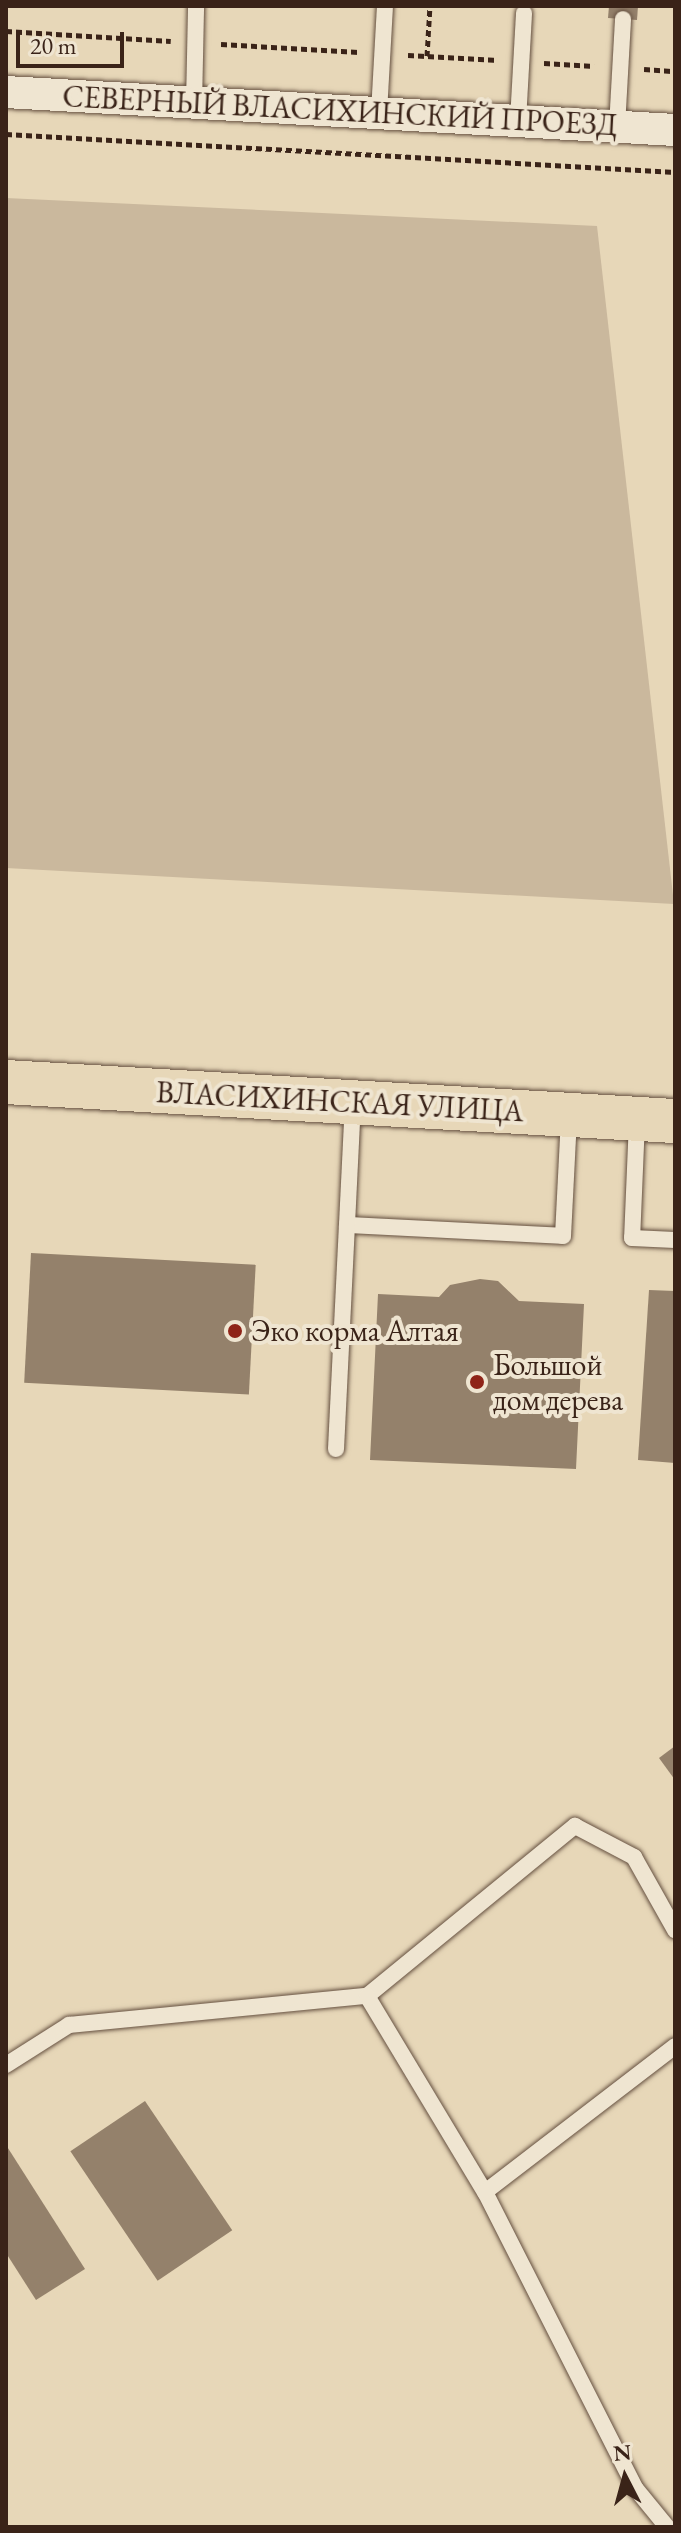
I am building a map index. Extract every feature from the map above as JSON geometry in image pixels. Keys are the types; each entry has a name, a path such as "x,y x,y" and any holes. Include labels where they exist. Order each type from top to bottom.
{"highway":[{"name":"ВЛАСИХИНСКАЯ УЛИЦА","path":"6,1082 656,1120"}],"street":[{"name":"СЕВЕРНЫЙ ВЛАСИХИНСКИЙ ПРОЕЗД","path":"6,92 675,130"}],"lane":[{"path":"194,105 196,6"},
{"path":"379,113 385,6"},
{"path":"518,121 524,13"},
{"path":"617,127 623,19"},
{"path":"336,1449 353,1103"},
{"path":"347,1225 563,1236 569,1115"},
{"path":"656,1120 632,1238 675,1240"},
{"path":"6,2065 69,2025 367,1996 575,1826 634,1857 675,1930"},
{"path":"367,1996 485,2192 636,2489 663,2526"},
{"path":"485,2192 675,2046"}],"path":[{"path":"427,56 430,6"},
{"path":"6,31 675,71"},
{"path":"6,134 675,172"}],"shaded area":[{"path":"6,198 597,226 674,904 6,868"}],"building":[{"path":"609,6 638,6 637,20 608,18"},
{"path":"31,1253 256,1265 249,1395 24,1383"},
{"name":"Большой дом дерева","path":"480,1279 498,1281 519,1301 584,1304 576,1469 370,1460 378,1294 439,1297 450,1285"},
{"path":"649,1290 675,1291 675,1463 638,1460"},
{"path":"675,1746 675,1780 659,1758"},
{"path":"145,2101 232,2230 158,2281 70,2151"},
{"path":"6,2145 85,2269 36,2300 6,2253"}],"place":[{"name":"Эко корма Алтая","path":"235,1331"},
{"name":"Большой дом дерева","path":"477,1382"}]}
